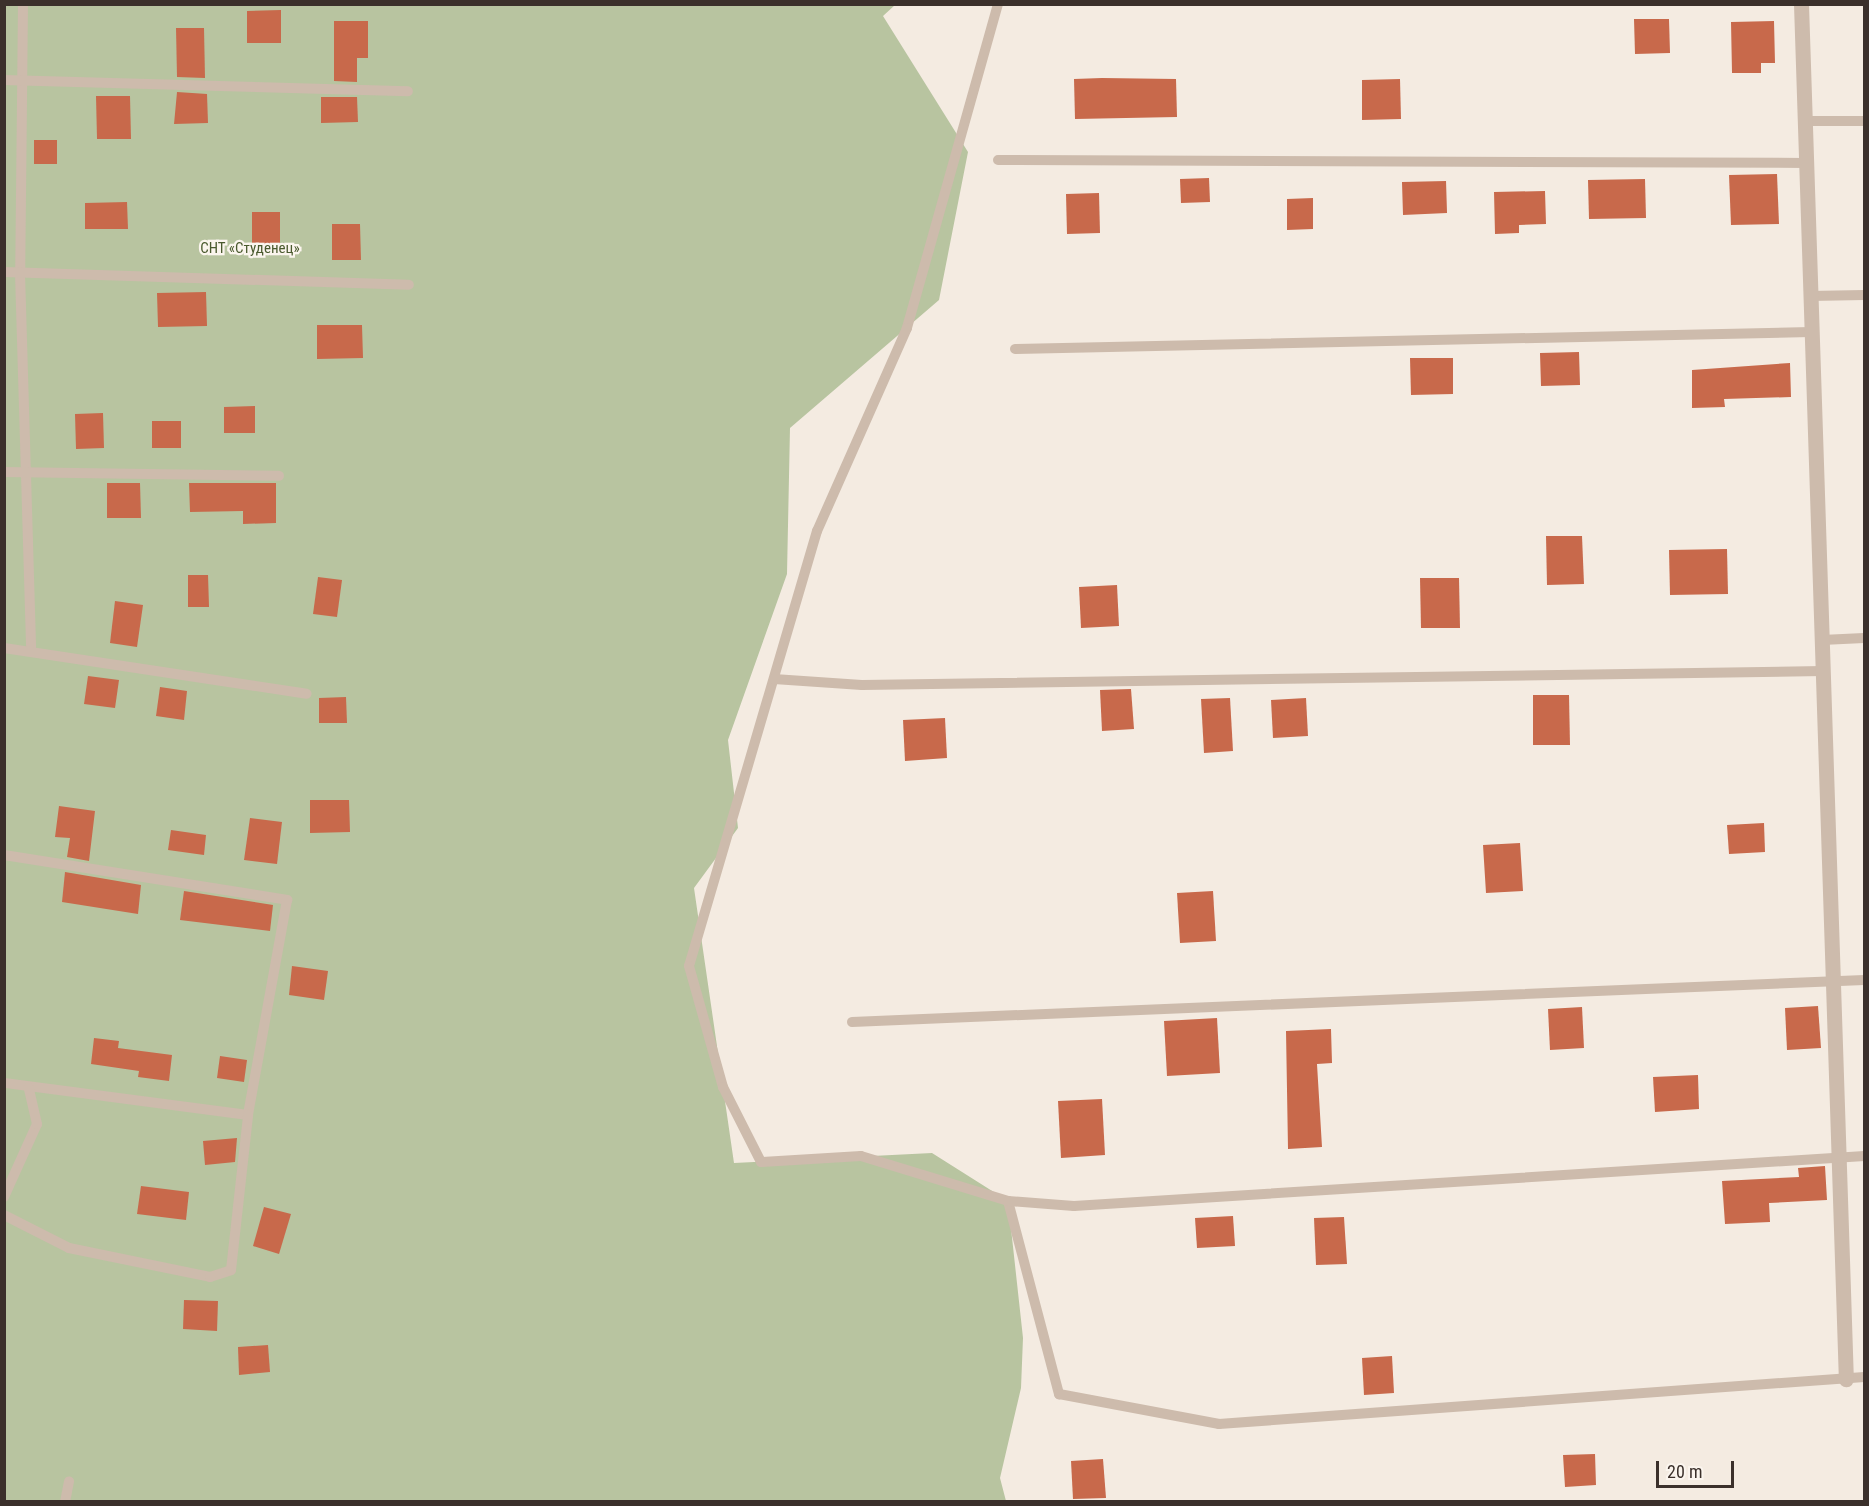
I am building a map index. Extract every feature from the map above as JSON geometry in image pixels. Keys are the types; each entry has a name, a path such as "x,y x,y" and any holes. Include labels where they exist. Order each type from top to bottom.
{"street":[{"path":"1801,4 1846,1380"}],"lane":[{"path":"23,4 20,273 23,472 31,652"},
{"path":"998,4 907,328 818,531 689,966 723,1087 761,1162 861,1156 1008,1201 1074,1206 1864,1156"},
{"path":"4,80 408,91"},
{"path":"1804,121 1864,121"},
{"path":"998,160 1806,163"},
{"path":"4,272 409,285"},
{"path":"1810,296 1864,295"},
{"path":"1015,349 1812,332"},
{"path":"4,472 279,476"},
{"path":"1822,640 1864,638"},
{"path":"4,648 307,694"},
{"path":"774,679 862,685 1823,672"},
{"path":"4,855 287,900 248,1115 231,1270 210,1277 69,1248 4,1215"},
{"path":"852,1022 1864,980"},
{"path":"4,1083 248,1115"},
{"path":"4,1197 37,1124 29,1088"},
{"path":"1008,1201 1059,1394 1219,1424 1864,1377"},
{"path":"65,1502 69,1481"}],"green space":[{"name":"СНТ «Студенец»","path":"5,5 895,5 883,16 968,152 939,300 790,428 787,574 728,740 738,828 694,888 734,1163 932,1153 1008,1201 1023,1338 1021,1388 1000,1478 1006,1501 5,1502"}],"building":[{"path":"281,10 281,43 247,43 247,11"},
{"path":"1634,19 1669,19 1670,53 1635,54"},
{"path":"334,21 368,21 368,58 357,58 357,82 334,81"},
{"path":"1774,21 1775,63 1761,63 1761,73 1732,73 1731,22"},
{"path":"176,28 204,28 205,78 177,77"},
{"path":"1074,79 1176,79 1177,117 1075,119"},
{"path":"1400,79 1401,119 1362,120 1362,80"},
{"path":"177,92 207,94 208,123 174,124"},
{"path":"96,96 130,96 131,139 97,139"},
{"path":"321,97 357,97 358,122 321,123"},
{"path":"34,140 57,140 57,164 34,164"},
{"path":"1777,174 1779,224 1731,225 1729,175"},
{"path":"1209,178 1210,202 1181,203 1180,179"},
{"path":"1645,179 1646,218 1589,219 1588,180"},
{"path":"1446,181 1447,213 1403,215 1402,182"},
{"path":"1545,191 1546,224 1519,225 1519,233 1495,234 1494,192"},
{"path":"1099,193 1100,233 1067,234 1066,194"},
{"path":"1313,198 1313,229 1287,230 1287,199"},
{"path":"127,202 128,229 85,229 85,203"},
{"path":"252,212 280,212 280,249 252,249"},
{"path":"332,224 360,224 361,260 332,260"},
{"path":"206,292 207,326 158,327 157,293"},
{"path":"317,325 362,325 363,358 317,359"},
{"path":"1579,352 1580,385 1541,386 1540,353"},
{"path":"1410,358 1453,358 1453,394 1411,395"},
{"path":"1790,363 1791,397 1724,399 1725,407 1692,408 1692,370"},
{"path":"255,406 255,433 224,433 224,407"},
{"path":"103,413 104,448 76,449 75,414"},
{"path":"152,421 181,421 181,448 152,448"},
{"path":"107,483 140,483 141,518 107,518"},
{"path":"189,483 276,483 276,523 243,524 243,511 190,512"},
{"path":"1546,536 1582,536 1584,584 1547,585"},
{"path":"1727,549 1728,594 1670,595 1669,550"},
{"path":"188,575 208,575 209,607 188,607"},
{"path":"318,577 342,580 337,617 313,614"},
{"path":"1420,578 1459,578 1460,628 1421,628"},
{"path":"1117,585 1119,626 1081,628 1079,587"},
{"path":"115,601 143,605 137,647 110,643"},
{"path":"88,676 119,680 115,708 84,704"},
{"path":"160,687 187,691 184,720 156,716"},
{"path":"1131,689 1134,729 1102,731 1100,690"},
{"path":"1533,695 1569,695 1570,745 1533,745"},
{"path":"346,697 347,723 319,723 319,698"},
{"path":"1230,698 1233,751 1204,753 1201,699"},
{"path":"1306,698 1308,736 1273,738 1271,700"},
{"path":"945,718 947,758 905,761 903,720"},
{"path":"310,800 349,800 350,832 310,833"},
{"path":"59,806 95,811 89,861 67,857 70,838 55,837"},
{"path":"250,818 282,822 277,864 244,860"},
{"path":"1764,823 1765,852 1729,854 1727,825"},
{"path":"171,830 206,835 204,855 168,850"},
{"path":"1520,843 1523,891 1486,893 1483,845"},
{"path":"65,872 141,885 138,914 62,902"},
{"path":"184,891 273,905 270,931 180,920"},
{"path":"1213,891 1216,941 1180,943 1177,893"},
{"path":"292,966 328,971 324,1000 289,995"},
{"path":"1818,1006 1821,1048 1787,1050 1785,1008"},
{"path":"1582,1007 1584,1048 1550,1050 1548,1009"},
{"path":"1217,1018 1220,1073 1167,1076 1164,1021"},
{"path":"1331,1029 1332,1063 1317,1064 1322,1147 1288,1149 1286,1031"},
{"path":"94,1038 119,1041 118,1048 172,1055 169,1081 138,1077 139,1071 91,1064"},
{"path":"220,1056 247,1060 244,1082 217,1078"},
{"path":"1698,1075 1699,1109 1655,1112 1653,1077"},
{"path":"1102,1099 1105,1155 1061,1158 1058,1101"},
{"path":"237,1138 235,1162 205,1165 203,1141"},
{"path":"1825,1166 1827,1200 1769,1203 1770,1222 1725,1224 1722,1181 1799,1177 1798,1168"},
{"path":"141,1186 189,1192 186,1220 137,1214"},
{"path":"264,1207 291,1214 279,1254 253,1246"},
{"path":"1233,1216 1235,1246 1197,1248 1195,1218"},
{"path":"1344,1217 1347,1264 1316,1265 1314,1218"},
{"path":"184,1300 218,1301 217,1331 183,1329"},
{"path":"268,1345 270,1372 239,1375 238,1347"},
{"path":"1392,1356 1394,1393 1364,1395 1362,1358"},
{"path":"1595,1454 1596,1485 1565,1487 1563,1455"},
{"path":"1103,1459 1106,1498 1073,1499 1071,1461"}]}
